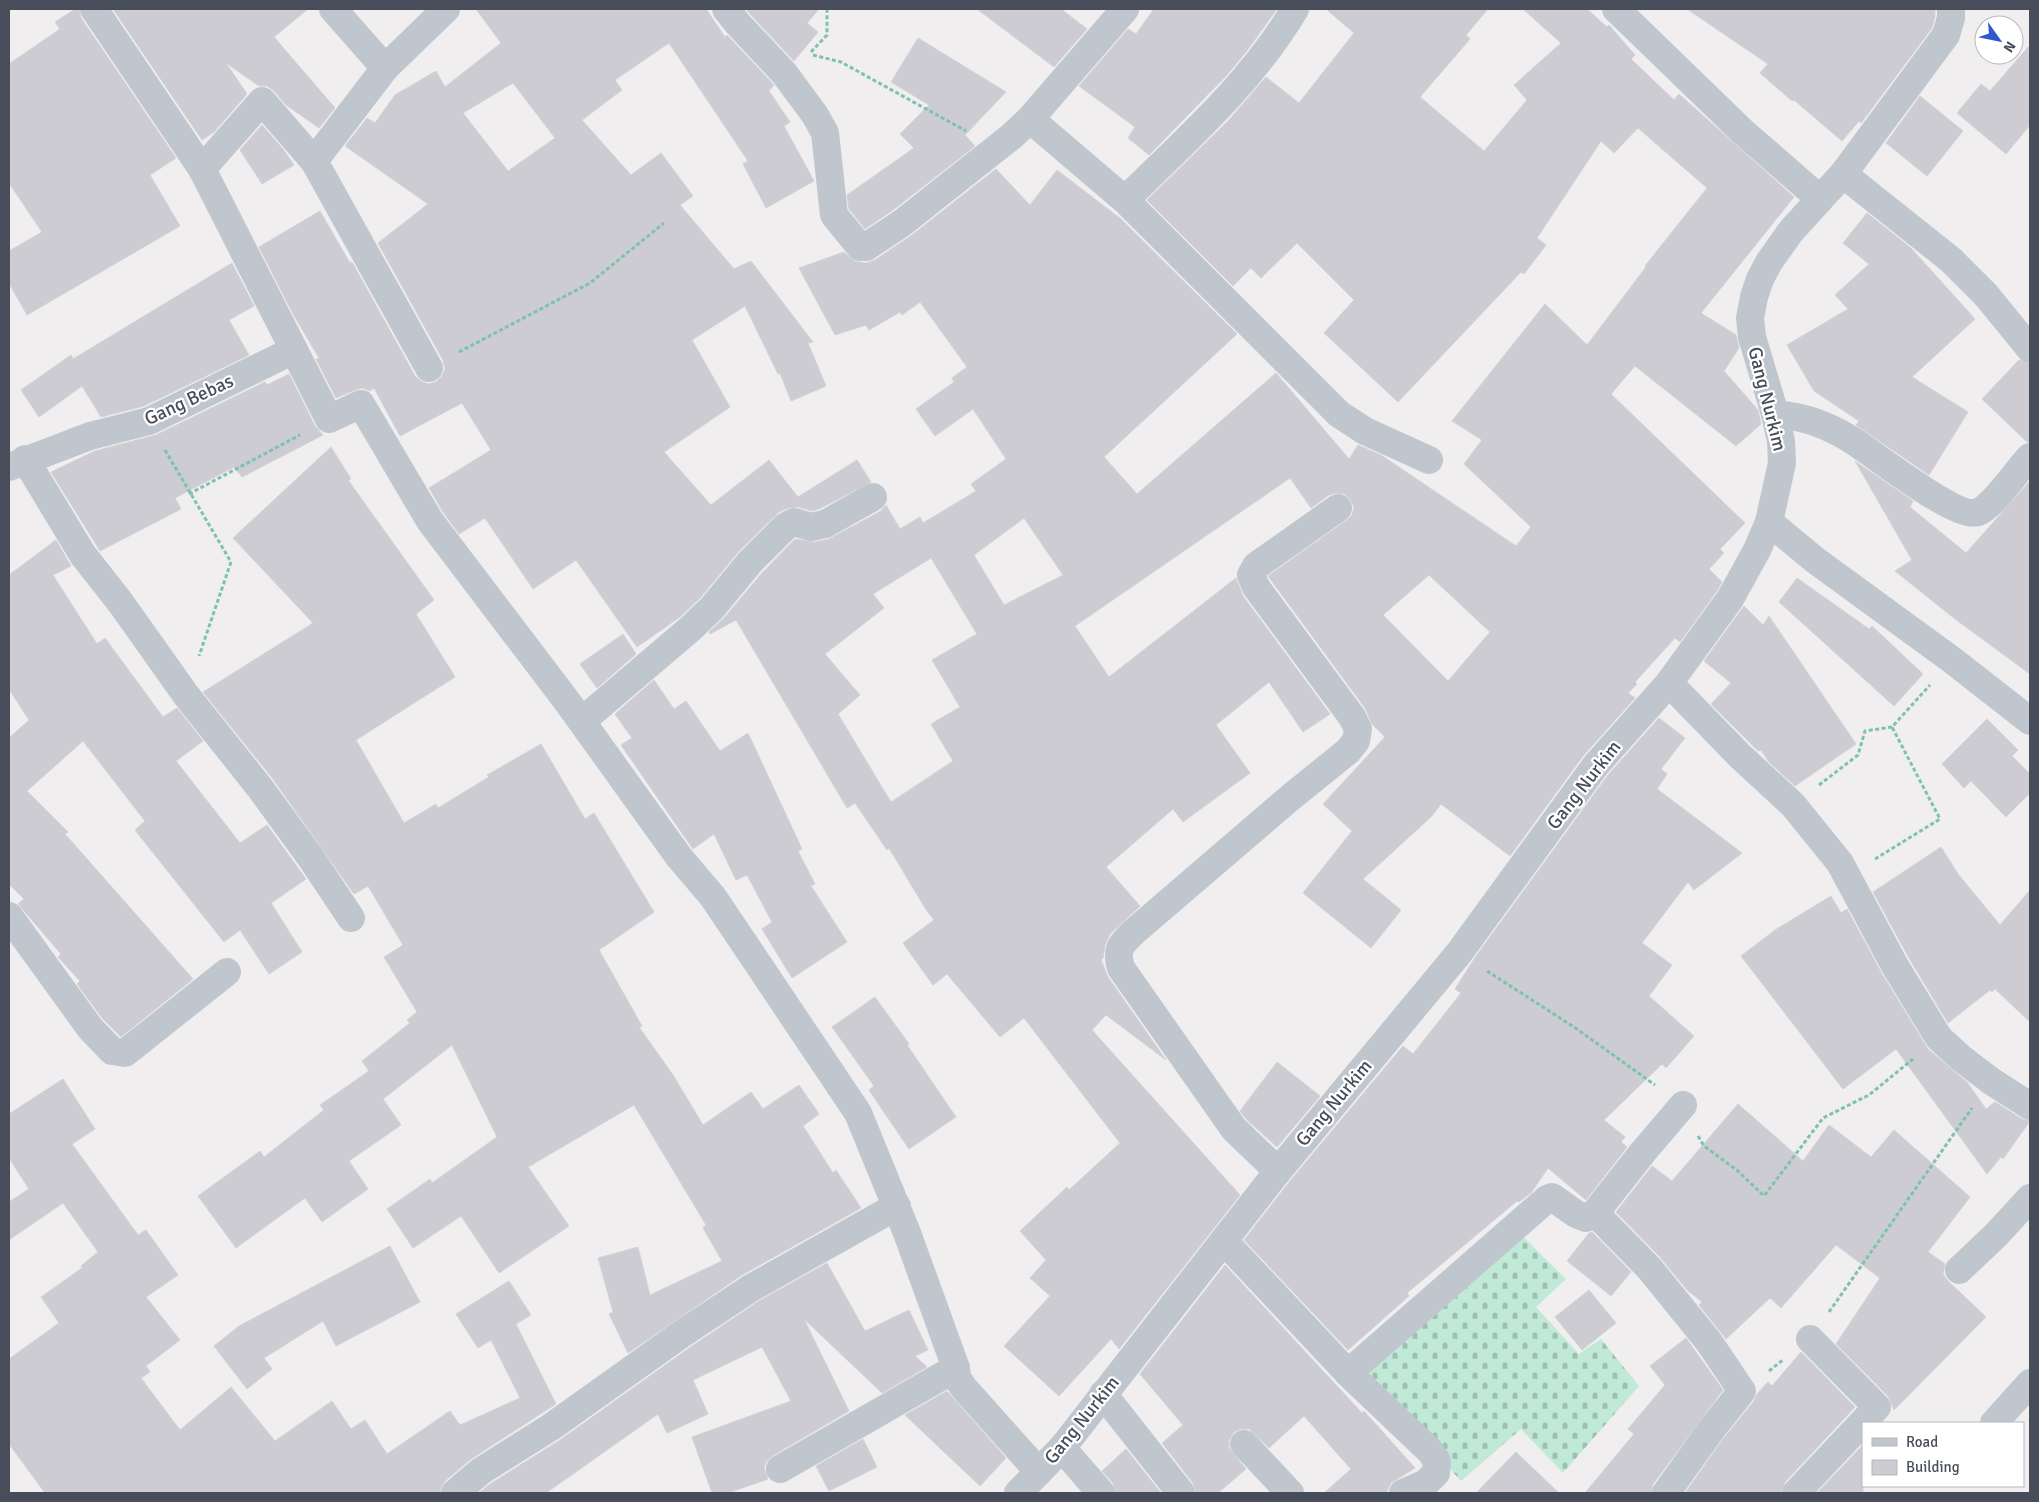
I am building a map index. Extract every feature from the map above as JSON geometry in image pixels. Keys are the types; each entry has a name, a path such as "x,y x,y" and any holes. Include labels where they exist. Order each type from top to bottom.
{"street":[{"path":"94,9 202,169 329,419 361,404 430,521 582,721 679,857 713,897 858,1113 897,1206 958,1378 964,1388 1039,1472"},
{"path":"333,9 385,68"},
{"path":"314,161 385,68 446,9"},
{"path":"726,9 784,73 815,114 825,133 834,215 860,247 866,247 902,223 1030,120 1125,9"},
{"path":"1125,200 1210,119 1240,86 1286,24 1294,9"},
{"path":"1616,9 1742,131 1820,200"},
{"name":"Gang Nurkim","path":"1018,1493 1062,1448 1202,1266 1224,1241 1278,1171 1459,953 1596,765 1668,683 1730,599 1769,522 1782,463 1781,441 1775,414 1752,337 1750,318 1754,296 1769,262 1791,231 1843,174 1946,35 1951,18 1951,9"},
{"path":"202,169 262,101 314,161 429,368"},
{"path":"1030,120 1125,200 1339,414 1365,431 1429,460"},
{"path":"1843,174 1951,260 1986,295 2030,349"},
{"name":"Gang Bebas","path":"17,463 90,436 149,421 294,350"},
{"path":"1775,414 1796,415 1823,425 1850,439 1935,496 1962,511 1972,513 1988,506 2030,457"},
{"path":"17,463 83,555 120,602 186,696 260,788 311,858 351,918"},
{"path":"582,721 707,613 750,562 786,526 794,522 811,527 825,524 873,497"},
{"path":"1278,1171 1234,1129 1121,968 1118,957 1119,948 1136,930 1291,796 1348,751 1356,741 1358,729 1352,717 1256,587 1251,576 1256,566 1338,508"},
{"path":"1769,522 1815,560 1952,660 2030,721"},
{"path":"1668,683 1740,756 1793,805 1840,863 1895,966 1939,1038 1991,1081 2030,1106"},
{"path":"9,916 90,1028 112,1051 125,1053 227,972"},
{"path":"1348,1374 1547,1199 1552,1197 1576,1214 1586,1218 1595,1212 1683,1105"},
{"path":"1959,1270 1996,1235 2030,1198"},
{"path":"455,1493 481,1472 551,1427 683,1333 751,1288 897,1206"},
{"path":"1595,1212 1649,1268 1709,1342 1742,1391 1711,1430 1666,1493"},
{"path":"1224,1241 1348,1374 1430,1451 1437,1461 1436,1473 1426,1483 1404,1493"},
{"path":"1810,1339 1877,1407 1863,1422"},
{"path":"780,1469 956,1368"},
{"path":"1995,1422 2030,1383"},
{"path":"1103,1394 1182,1493"},
{"path":"1796,1493 1862,1423"},
{"path":"1244,1444 1290,1493"},
{"path":"1062,1448 1101,1493"}],"path":[{"path":"827,9 826,35 809,54 841,62 900,94 977,138 989,154"},
{"path":"429,368 590,283 664,222"},
{"path":"189,494 329,419"},
{"path":"149,421 189,494 230,562 186,696"},
{"path":"1793,805 1858,755 1865,731 1892,728 1952,660"},
{"path":"1870,863 1940,819 1892,728"},
{"path":"1459,953 1574,1027 1683,1105 1704,1146 1738,1171 1764,1196 1823,1118 1869,1095 1939,1038"},
{"path":"1742,1391 1810,1339 1991,1081"}],"green space":[{"path":"1508,1222 1566,1279 1536,1307 1579,1354 1601,1339 1639,1386 1563,1473 1521,1429 1461,1481 1355,1364"}],"building":[{"path":"75,9 79,9 81,18 176,158 150,175 180,226 27,315 9,283 9,251 42,232 9,183 9,64 60,29 55,22"},
{"path":"113,9 308,9 274,37 335,108 319,128 286,105 273,90 267,86 259,86 226,63 247,94 214,132 202,140"},
{"path":"476,9 706,9 725,37 727,35 774,85 769,91 790,122 784,126 814,181 766,208 743,164 748,161 669,43 615,80 622,90 582,120 631,175 661,153 693,196 680,205 734,269 751,261 813,342 808,343 826,386 791,401 780,373 778,374 745,306 692,340 730,407 664,452 711,505 769,460 798,497 857,460 871,482 819,509 812,511 798,507 788,508 779,512 739,551 701,597 680,617 637,647 576,560 533,589 485,518 459,534 429,488 491,450 462,403 400,436 374,388 370,391 362,388 336,398 316,359 319,358 293,314 259,247 320,211 350,263 352,262 415,376 428,384 436,382 442,376 445,369 443,360 378,243 428,204 345,146 367,118 375,123 395,95 436,71 445,87 501,43","holes":["513,83 555,138 508,171 463,113"]},
{"path":"748,9 819,9 807,23 818,32 794,61 750,14"},
{"path":"977,9 1061,9 1087,29 1054,67"},
{"path":"1154,9 1277,9 1226,76 1149,155 1128,138 1135,127 1079,86 1128,29 1136,34"},
{"path":"1326,9 1488,9 1466,35 1470,39 1420,97 1484,151 1527,100 1514,85 1561,43 1523,9 1587,9 1607,27 1609,25 1635,55 1631,59 1674,100 1679,94 1794,197 1701,313 1736,335 1739,348 1724,371 1758,410 1761,424 1736,446 1635,366 1611,394 1745,523 1720,549 1724,553 1709,569 1722,582 1717,591 1680,642 1675,638 1635,682 1637,684 1628,693 1635,698 1583,756 1510,856 1441,804 1431,817 1363,879 1401,910 1371,948 1303,893 1352,831 1323,804 1385,737 1372,724 1365,708 1268,576 1347,520 1352,515 1354,507 1350,499 1344,494 1336,493 1329,495 1311,508 1290,478 1075,626 1109,677 1236,578 1243,596 1330,714 1303,732 1269,682 1216,725 1250,773 1183,822 1173,809 1106,867 1140,906 1110,934 1101,960 1108,977 1166,1060 1106,1015 1092,1030 1240,1195 1119,1349 1111,1339 1059,1396 1004,1346 1050,1296 1030,1278 1046,1260 1020,1231 1067,1187 1069,1190 1120,1143 1024,1018 1000,1037 947,974 933,985 903,943 934,920 889,848 887,850 855,803 847,808 736,620 710,634 709,632 724,618 762,573 795,539 814,542 829,539 881,511 886,505 900,529 920,517 923,523 976,491 971,484 1006,459 973,409 935,436 916,409 954,382 952,378 967,367 920,302 902,315 900,312 869,330 866,325 835,335 799,268 844,252 854,261 866,263 875,260 912,235 996,169 1030,205 1057,170 1121,219 1237,334 1104,457 1137,494 1276,373 1349,459 1358,445 1381,455 1516,546 1531,527 1464,464 1482,440 1452,421 1545,304 1587,345 1645,266 1707,188 1638,128 1614,153 1601,141 1537,238 1546,245 1524,274 1521,272 1398,402 1324,333 1354,300 1297,243 1261,278 1251,268 1233,286 1147,200 1228,121 1266,77 1299,103 1354,33","holes":["1024,518 1063,575 1004,605 974,555","931,558 977,634 932,660 960,707 931,724 953,761 891,802 838,714 860,695 825,654 884,608 873,594","1429,575 1490,632 1448,681 1383,615"]},
{"path":"1687,9 1935,9 1935,16 1932,28 1861,123 1859,121 1842,141 1760,73 1768,64"},
{"path":"918,38 1006,92 965,135 975,146 893,210 865,229 849,209 847,195 914,148 900,134 929,105 891,82"},
{"path":"2030,45 2030,125 2006,154 1957,113 1981,84 1990,91 2013,65 2024,65 2024,52"},
{"path":"1920,96 1963,131 1927,176 1886,143"},
{"path":"262,125 294,165 262,184 240,150"},
{"path":"1867,213 1911,248 1975,319 1912,377 1968,412 1929,475 1856,425 1859,421 1814,391 1787,345 1848,309 1835,295 1869,264 1843,243"},
{"path":"232,263 254,306 229,320 249,355 144,406 101,417 82,386 39,417 21,390 71,355 73,359"},
{"path":"2019,360 2030,364 2030,442 2027,442 1982,399"},
{"path":"289,374 315,426 323,435 242,477 234,467 175,498 181,509 100,551 51,472 95,451 156,435 265,382 267,385"},
{"path":"331,447 351,479 348,480 434,600 416,614 455,677 356,740 404,823 436,804 438,808 489,777 487,775 541,744 585,819 594,813 654,912 599,950 642,1026 639,1027 673,1075 703,1125 751,1092 763,1109 799,1085 819,1114 803,1126 833,1173 836,1170 861,1208 742,1275 628,1353 609,1314 613,1312 598,1258 638,1247 650,1295 722,1261 703,1228 706,1225 634,1105 528,1167 569,1226 499,1273 461,1216 413,1248 387,1209 430,1179 432,1183 497,1137 452,1045 383,1099 401,1125 349,1161 368,1189 322,1222 305,1198 236,1248 198,1196 260,1151 264,1157 324,1110 320,1105 369,1071 362,1061 410,1023 407,1020 417,1012 384,957 403,945 368,886 354,894 273,779 203,692 313,623 233,538"},
{"path":"1855,461 1913,501 1910,507 1966,553 2030,481 2030,674 1955,619 1895,571 1912,560"},
{"path":"56,540 71,566 53,575 97,644 105,638 163,717 177,708 203,741 176,761 240,843 267,825 306,879 271,903 302,952 269,974 240,930 224,942 135,830 145,821 83,741 27,791 68,832 65,834 193,979 121,1037 102,1018 77,984 80,981 58,957 61,954 18,904 24,899 9,884 9,738 29,720 9,689 9,575"},
{"path":"1797,578 1869,629 1872,626 1923,674 1894,706 1779,602"},
{"path":"1744,606 1763,625 1769,616 1856,744 1795,786 1768,761 1761,750 1758,751 1711,704 1731,683 1704,661"},
{"path":"623,634 636,654 597,688 580,664"},
{"path":"654,680 674,709 686,701 720,751 748,733 802,849 798,851 815,884 811,886 847,942 792,978 762,929 772,922 747,875 736,880 714,834 693,849 621,745 632,738 615,714"},
{"path":"1659,718 1685,738 1661,769 1667,774 1657,789 1742,853 1694,890 1688,882 1642,943 1672,965 1649,996 1694,1036 1666,1068 1662,1064 1604,1120 1625,1137 1621,1142 1627,1147 1586,1200 1548,1168 1531,1193 1519,1202 1517,1201 1407,1293 1409,1296 1348,1350 1244,1240 1290,1181 1403,1046 1413,1054 1461,993 1455,989 1476,956 1608,775"},
{"path":"1987,719 2018,750 2012,756 2030,774 2030,793 2006,817 1971,781 1964,788 1942,764"},
{"path":"1941,847 1958,874 2000,925 2030,890 2030,1022 1995,989 1992,992 1990,990 1948,1023 1909,958 1873,892"},
{"path":"1831,896 1841,913 1847,909 1882,974 1928,1049 1967,1082 1986,1109 1995,1102 2022,1119 2030,1121 2003,1159 2001,1157 1987,1174 1896,1049 1843,1089 1741,956 1775,930"},
{"path":"875,997 909,1044 907,1045 956,1117 909,1149 869,1090 874,1086 832,1027"},
{"path":"1277,1062 1320,1096 1277,1147 1246,1119 1240,1111"},
{"path":"63,1079 95,1129 72,1144 138,1235 146,1230 178,1275 146,1297 180,1340 146,1366 150,1372 141,1378 180,1430 231,1387 275,1441 332,1401 351,1429 365,1420 387,1454 450,1411 460,1425 520,1398 491,1340 478,1348 456,1314 509,1281 531,1315 516,1324 556,1404 471,1459 445,1481 440,1493 45,1493 9,1444 9,1359 59,1323 41,1297 82,1268 81,1266 98,1252 63,1203 9,1240 9,1202 29,1189 9,1158 9,1114"},
{"path":"1738,1104 1803,1161 1829,1125 1871,1157 1894,1130 1970,1197 1928,1252 1945,1264 1943,1274 1947,1280 1986,1317 1894,1410 1888,1396 1836,1344 1880,1278 1836,1245 1781,1308 1770,1298 1726,1339 1699,1305 1702,1302 1687,1290 1660,1257 1616,1212 1652,1166 1672,1181"},
{"path":"1592,1232 1631,1272 1611,1296 1567,1261 1589,1233"},
{"path":"390,1246 420,1302 336,1346 323,1321 264,1358 272,1369 247,1389 214,1346 239,1326"},
{"path":"827,1263 865,1331 909,1310 928,1350 915,1356 927,1367 882,1393 804,1319 849,1411 772,1456 766,1462 764,1468 768,1479 728,1493 712,1493 692,1437 791,1401 762,1347 693,1380 708,1414 667,1433 658,1414 546,1493 479,1493 490,1484 560,1440 759,1301"},
{"path":"1225,1265 1362,1413 1364,1411 1415,1468 1391,1483 1386,1493 1324,1493 1351,1469 1304,1416 1269,1448 1249,1429 1241,1429 1234,1432 1229,1440 1229,1448 1246,1469 1218,1493 1196,1493 1193,1483 1162,1443 1183,1425 1140,1374"},
{"path":"1589,1290 1616,1323 1582,1350 1555,1317"},
{"path":"1686,1338 1723,1390 1653,1484 1651,1493 1585,1493 1634,1434 1628,1429 1665,1385 1650,1366"},
{"path":"1801,1352 1855,1407 1785,1482 1781,1493 1685,1493 1723,1439 1754,1401 1757,1394 1768,1382 1772,1386"},
{"path":"947,1391 1006,1458 980,1486 905,1415"},
{"path":"863,1439 877,1467 829,1491 816,1466"},
{"path":"1862,1446 1863,1493 1817,1493"},
{"path":"1126,1449 1161,1493 1116,1493 1113,1483 1102,1471"},
{"path":"1516,1452 1559,1493 1476,1493"}]}
